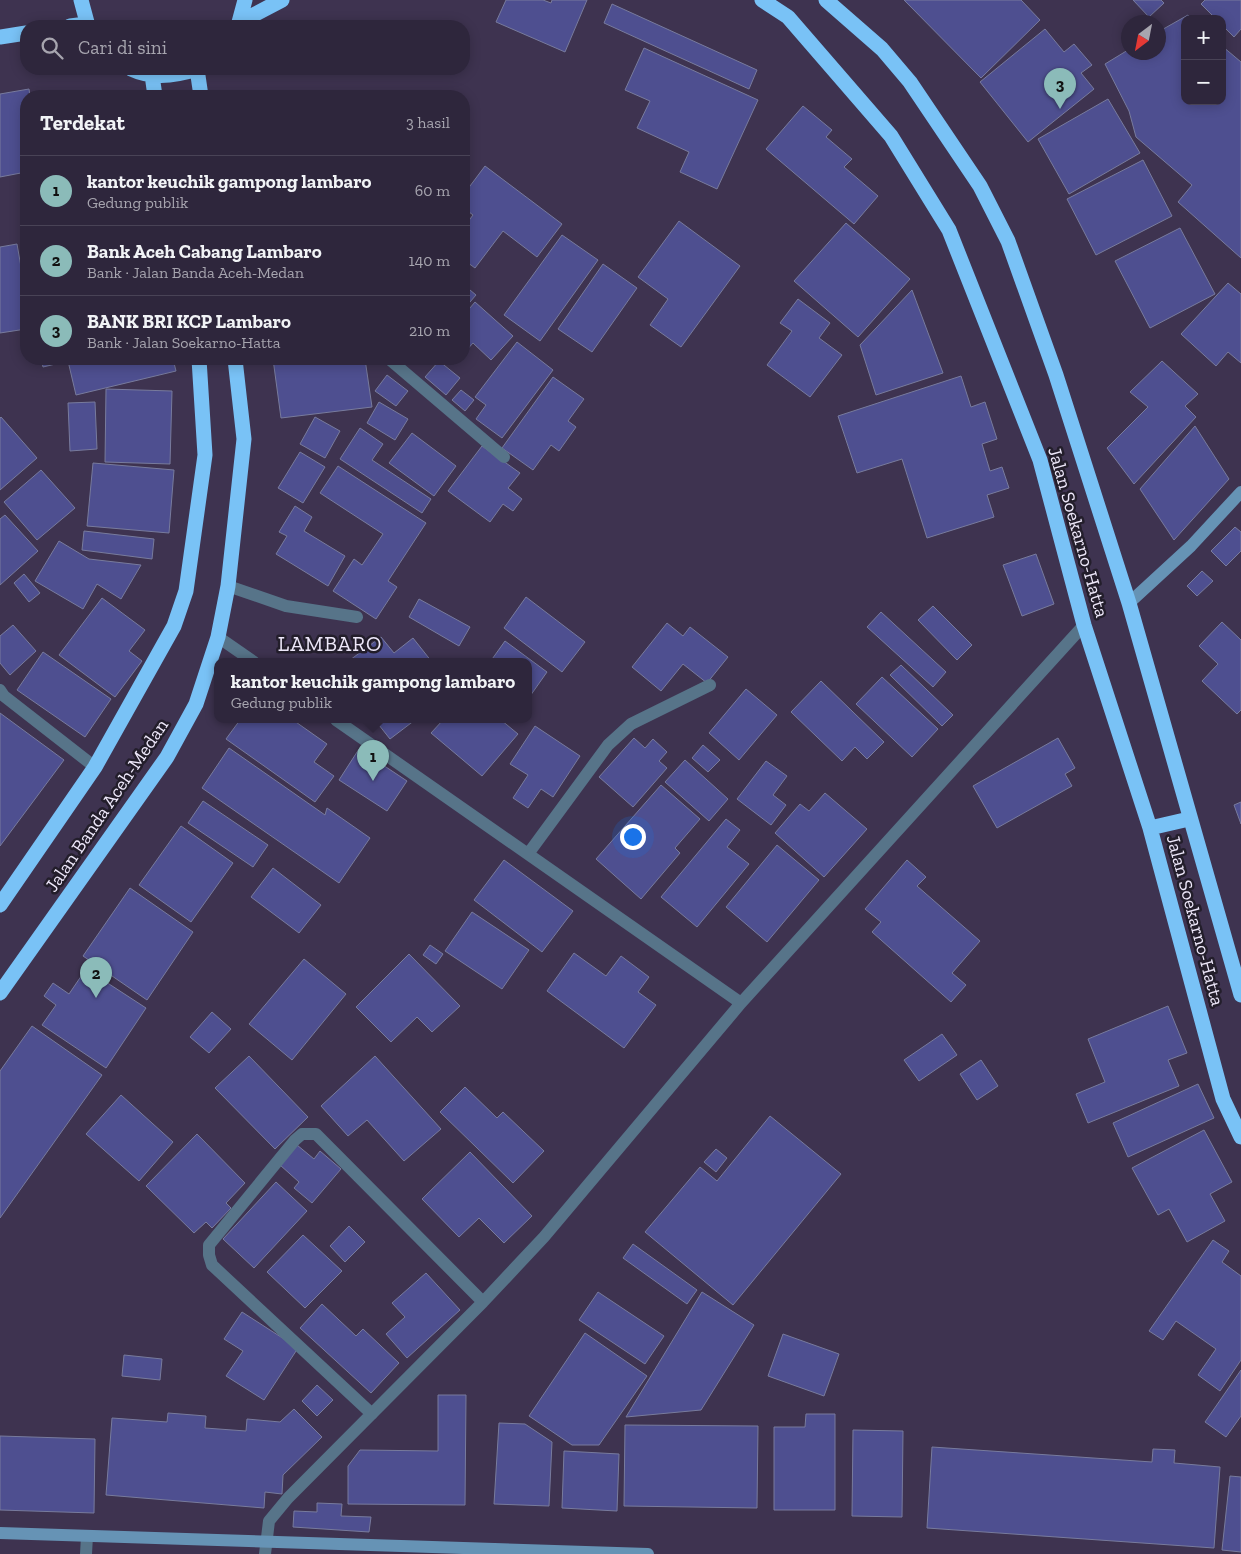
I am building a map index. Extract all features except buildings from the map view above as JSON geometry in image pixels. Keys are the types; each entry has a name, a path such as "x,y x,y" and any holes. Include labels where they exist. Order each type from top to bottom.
{"highway":[{"path":"81,0 86,20"},
{"path":"240,20 245,0"},
{"path":"246,20 282,0"},
{"name":"Jalan Soekarno-Hatta","path":"762,0 788,16 891,136 949,230 1040,460 1084,624 1150,828 1223,1099 1241,1137"},
{"name":"Jalan Soekarno-Hatta","path":"826,0 882,49 910,82 980,186 1008,241 1056,375 1129,603 1189,819 1241,995"},
{"path":"0,37 20,34"},
{"path":"152,75 154,90"},
{"path":"198,75 200,90"},
{"name":"Jalan Banda Aceh-Medan","path":"0,905 95,767 174,626 186,591 205,455 199,365"},
{"name":"Jalan Banda Aceh-Medan","path":"0,993 167,757 196,704 218,637 228,586 244,439 236,365"},
{"path":"1150,828 1189,819"}],"main road":[{"path":"1129,603 1191,546 1241,492"},
{"path":"0,1533 87,1536 265,1548 648,1554"}],"street":[{"path":"396,365 504,457"},
{"path":"228,586 286,606 357,616"},
{"path":"265,1548 269,1521 288,1498 483,1302 544,1237 741,1004 1084,624"},
{"path":"218,637 248,658"},
{"path":"528,854 613,740 631,724 710,685"},
{"path":"0,690 4,696 95,767"},
{"path":"340,723 741,1004"},
{"path":"372,1414 212,1265 209,1255 209,1245 295,1140 302,1134 316,1134 483,1302"},
{"path":"86,1554 87,1536"}],"place":[{"name":"BANK BRI KCP Lambaro","path":"1060,109"},
{"name":"kantor keuchik gampong lambaro","path":"373,781"},
{"name":"Bank Aceh Cabang Lambaro","path":"96,998"}],"district":[{"name":"LAMBARO","path":"330,644"}]}
